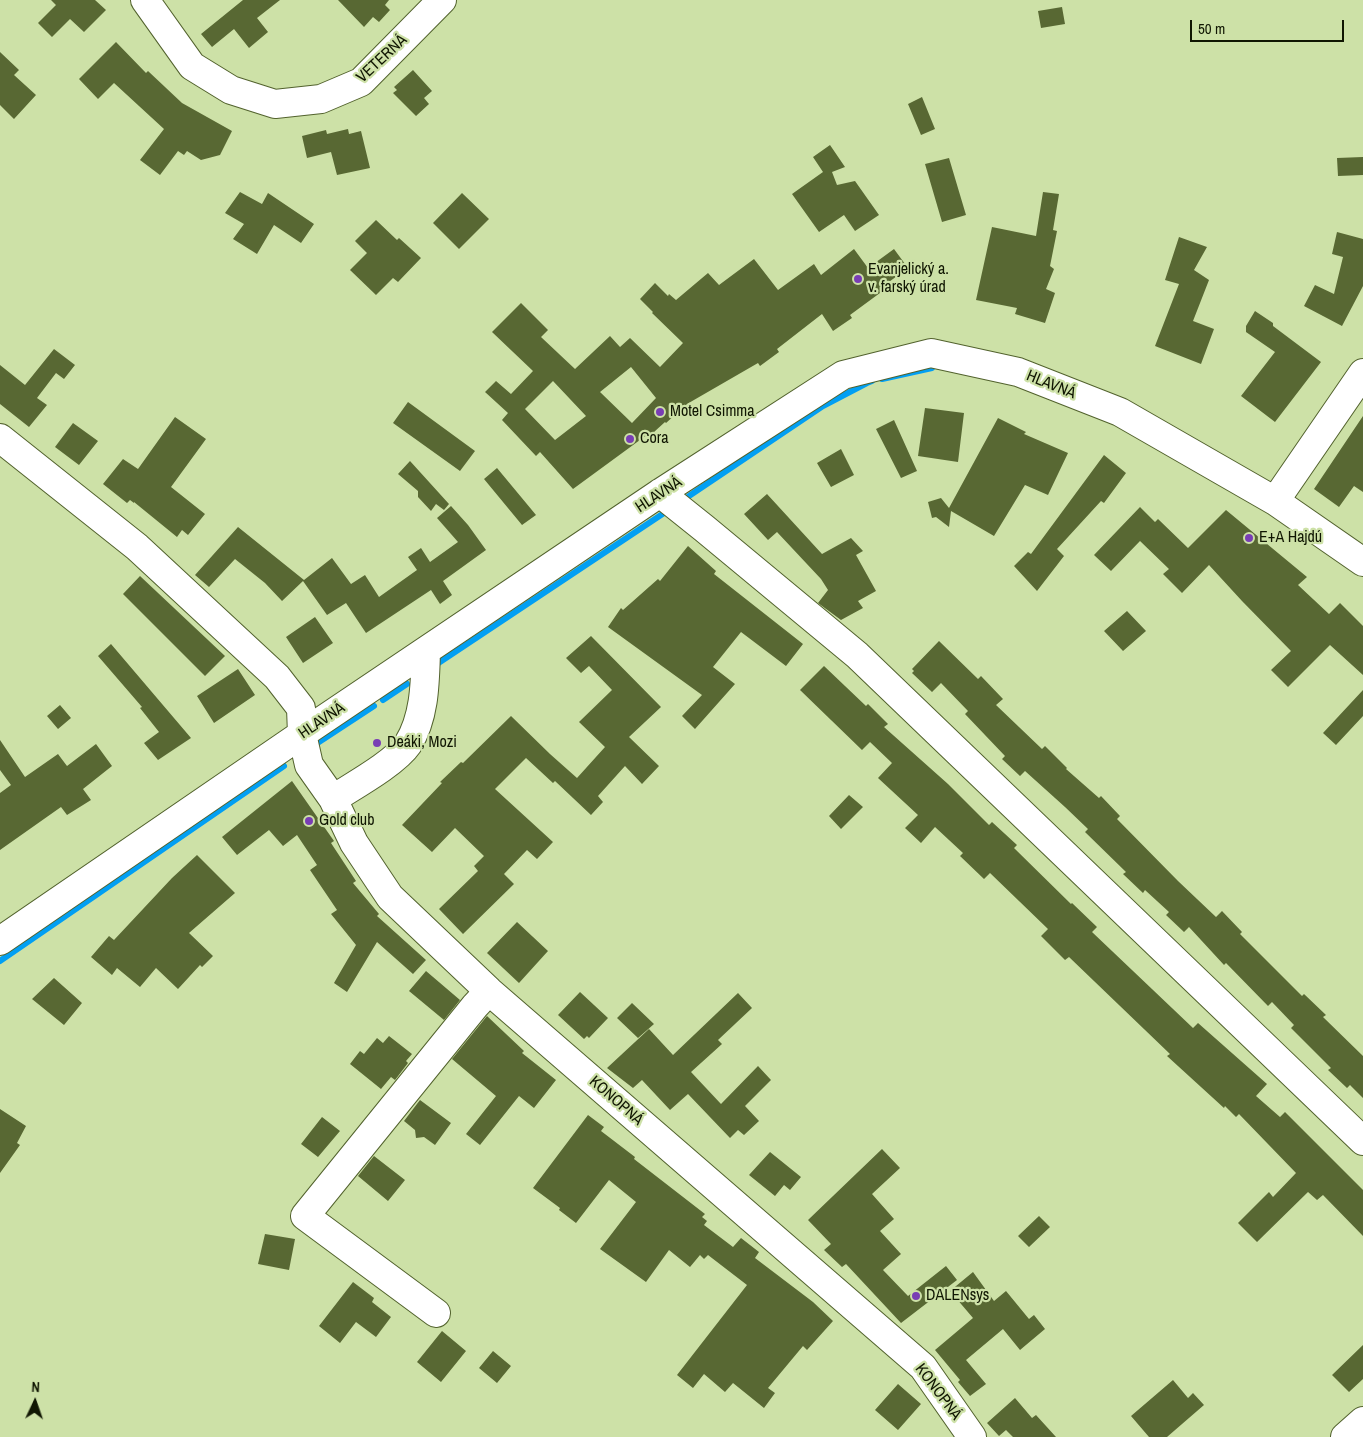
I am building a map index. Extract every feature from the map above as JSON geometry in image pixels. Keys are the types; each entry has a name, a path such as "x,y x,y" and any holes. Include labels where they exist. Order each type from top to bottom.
{"street":[{"name":"VETERNÁ","path":"145,0 192,66 231,90 275,104 321,100 361,82 442,0"},
{"name":"HLAVNÁ","path":"0,941 302,734 660,494 843,375 931,352 1018,372 1120,412 1275,501 1363,562"},
{"path":"1275,501 1363,373"},
{"name":"KONOPNÁ","path":"0,438 137,547 277,677 302,708 302,734 309,764 333,799 354,843 390,897 489,991 923,1367 972,1437"},
{"path":"660,494 713,535 857,655 1363,1140"},
{"path":"333,799 386,765 407,746 417,727 425,692 426,651"},
{"path":"436,1313 304,1216 489,991"},
{"path":"1346,1437 1363,1421"}],"building":[{"path":"51,0 95,0 106,10 84,32 70,19 52,37 38,23 56,5"},
{"path":"243,0 280,0 257,18 268,32 249,48 234,29 212,47 201,34"},
{"path":"338,0 389,0 385,5 390,10 379,22 373,17 364,27"},
{"path":"1062,7 1065,24 1041,28 1038,11"},
{"path":"116,42 146,73 148,71 182,103 232,131 220,155 201,160 187,151 184,155 178,151 160,175 140,160 164,129 114,83 98,99 79,79"},
{"path":"0,52 19,70 14,75 36,95 14,119 0,105"},
{"path":"413,70 432,91 424,98 429,104 416,116 393,93 397,90 394,87"},
{"path":"922,97 935,129 921,135 908,104"},
{"path":"348,129 349,134 361,131 370,168 337,175 331,152 307,158 302,136 326,130 327,134"},
{"path":"830,145 845,167 832,172 837,185 855,181 879,215 855,231 844,215 819,232 792,194 823,172 813,157"},
{"path":"1363,157 1363,175 1338,176 1337,158"},
{"path":"949,158 966,215 942,222 925,164"},
{"path":"240,192 262,204 268,193 314,224 301,243 274,225 257,254 233,239 244,224 225,213"},
{"path":"1043,192 1059,194 1053,230 1057,231 1050,266 1054,269 1046,289 1055,293 1045,323 1015,314 1017,308 976,300 992,227 1036,236"},
{"path":"462,193 489,219 459,249 433,223"},
{"path":"376,220 397,240 399,238 421,258 398,282 393,278 376,295 350,270 367,253 355,241"},
{"path":"1337,232 1363,239 1363,286 1342,326 1304,306 1315,285 1334,294 1343,257 1332,254"},
{"path":"1179,237 1207,247 1194,270 1209,280 1193,321 1214,329 1201,364 1155,346 1179,284 1165,280"},
{"path":"854,249 868,268 894,249 908,268 882,287 884,290 850,315 852,318 833,331 822,314 777,349 779,352 760,366 758,363 687,404 654,432 644,437 573,489 540,452 536,456 502,420 508,413 485,392 496,381 511,394 533,371 492,332 521,303 548,330 541,337 575,369 610,336 620,347 630,338 660,367 683,343 640,299 655,283 668,296 669,294 676,300 708,273 719,285 754,259 778,290 814,264 821,275","holes":["631,367 656,398 632,423 600,392","553,381 586,416 555,440 525,409"]},
{"path":"1255,311 1273,323 1273,326 1321,362 1275,422 1241,396 1275,352 1246,332 1246,326"},
{"path":"54,349 75,365 64,379 56,373 37,398 47,405 29,427 0,404 0,365 25,385"},
{"path":"408,402 475,451 460,471 393,423"},
{"path":"925,408 964,413 958,462 918,456"},
{"path":"1363,416 1363,492 1354,486 1339,507 1314,489"},
{"path":"175,417 206,439 171,487 205,514 188,535 182,530 177,537 134,502 130,500 127,503 103,484 123,459 138,469"},
{"path":"998,418 1026,432 1024,434 1068,453 1048,495 1025,485 994,536 951,511 949,527 936,517 932,518 928,502 941,498 949,508"},
{"path":"894,420 917,471 901,478 876,429"},
{"path":"73,423 98,441 79,465 55,447"},
{"path":"841,449 854,475 831,487 817,463"},
{"path":"1104,455 1126,473 1104,503 1101,501 1057,549 1064,556 1037,591 1014,566 1028,552 1031,554"},
{"path":"410,461 449,504 444,510 436,504 431,511 418,497 418,491 398,474"},
{"path":"497,468 536,515 522,525 484,479"},
{"path":"767,494 822,554 851,538 863,551 856,555 876,591 858,601 863,608 841,620 818,603 828,590 821,579 777,532 768,540 744,514"},
{"path":"451,506 486,550 443,581 452,595 440,604 431,590 366,633 346,603 327,615 303,581 282,601 265,583 235,559 209,587 195,575 238,527 304,580 332,558 351,584 365,575 379,597 417,570 408,557 421,548 430,562 458,542 437,518"},
{"path":"1140,507 1155,522 1158,519 1188,548 1226,510 1307,577 1298,585 1329,614 1340,603 1363,626 1363,675 1330,645 1288,687 1271,670 1291,651 1209,565 1182,593 1163,574 1169,569 1140,541 1111,571 1094,555"},
{"path":"688,546 716,571 714,574 803,644 786,666 741,632 713,667 735,684 695,729 682,716 702,695 608,627 621,608 623,610 658,579 660,581"},
{"path":"140,576 225,656 205,676 123,594"},
{"path":"1127,611 1146,631 1123,651 1104,631"},
{"path":"315,617 333,643 303,663 286,637"},
{"path":"591,636 661,707 629,737 659,766 642,784 625,766 598,796 603,802 591,815 555,781 553,783 526,758 495,789 553,842 537,859 527,850 504,874 514,884 463,934 439,909 478,871 474,866 484,856 455,828 432,852 402,825 442,783 440,782 461,762 463,763 511,716 577,778 605,747 579,722 612,690 589,666 581,673 566,658"},
{"path":"939,641 978,679 981,676 1003,699 996,705 1042,749 1045,746 1066,769 1099,798 1101,796 1120,816 1117,819 1178,881 1216,917 1222,911 1242,932 1240,934 1302,996 1304,994 1326,1015 1323,1017 1363,1056 1363,1098 1350,1085 1347,1088 1328,1070 1331,1068 1291,1028 1294,1025 1272,1002 1268,1006 1226,963 1224,965 1189,927 1184,932 1166,915 1169,912 1145,890 1143,893 1123,874 1126,872 1085,832 1088,829 1065,807 1025,771 1020,776 1002,759 1005,756 965,714 968,711 941,683 932,692 912,673 914,671 912,669"},
{"path":"111,644 191,738 158,760 144,743 159,732 140,708 142,707 98,656"},
{"path":"824,666 866,706 868,704 888,724 884,727 948,784 989,825 992,822 1017,845 1014,848 1097,927 1092,932 1193,1028 1198,1023 1267,1084 1256,1096 1280,1117 1285,1112 1363,1190 1363,1236 1323,1195 1317,1200 1308,1192 1257,1242 1238,1223 1269,1192 1273,1197 1296,1173 1239,1114 1236,1117 1225,1106 1224,1108 1167,1056 1170,1054 1069,957 1065,960 1041,936 1048,929 990,873 984,879 960,856 963,853 935,827 921,843 905,828 918,815 878,778 892,763 870,742 862,750 800,690"},
{"path":"238,669 255,695 214,723 197,696"},
{"path":"1363,690 1363,716 1336,745 1323,733"},
{"path":"60,705 71,718 58,729 47,716"},
{"path":"0,740 25,777 58,754 67,766 96,744 112,766 83,789 91,800 67,815 61,807 0,850 0,793 11,785 0,770"},
{"path":"292,781 334,841 331,843 356,881 353,883 379,914 377,916 426,960 413,974 377,942 347,992 334,983 356,945 331,914 337,910 310,870 317,865 297,835 283,846 269,830 237,855 222,837"},
{"path":"849,795 863,807 841,829 829,816"},
{"path":"197,855 235,893 189,933 213,956 202,967 200,965 178,989 156,968 140,987 117,968 112,975 91,957 109,936 114,940 172,878"},
{"path":"517,922 548,951 519,983 487,953"},
{"path":"426,971 460,1000 444,1020 409,991"},
{"path":"54,978 82,1003 64,1025 32,999"},
{"path":"580,992 608,1018 589,1038 587,1036 584,1039 558,1015"},
{"path":"738,993 752,1008 718,1040 722,1044 691,1072 721,1104 758,1066 771,1080 745,1106 759,1121 744,1135 738,1130 730,1138 688,1094 670,1110 642,1080 633,1088 607,1068 649,1029 673,1055"},
{"path":"632,1003 654,1024 638,1038 617,1018"},
{"path":"487,1016 524,1051 522,1053 556,1080 534,1108 519,1096 480,1145 466,1134 496,1096 452,1059"},
{"path":"389,1036 412,1054 406,1061 408,1063 395,1080 391,1077 381,1089 350,1064 360,1051 364,1054 377,1038 383,1043"},
{"path":"420,1100 451,1123 435,1145 424,1137 416,1138 415,1130 404,1121"},
{"path":"0,1109 26,1126 17,1143 20,1145 0,1173"},
{"path":"588,1115 604,1127 601,1131 635,1157 634,1159 705,1214 702,1217 707,1221 704,1225 733,1247 741,1238 759,1252 755,1258 813,1302 833,1321 807,1350 803,1346 768,1388 775,1393 764,1408 733,1383 725,1392 704,1374 693,1388 677,1375 747,1285 708,1255 704,1259 700,1255 690,1267 669,1250 646,1282 600,1249 636,1202 609,1180 576,1223 559,1210 560,1208 533,1188"},
{"path":"322,1117 340,1131 318,1157 301,1144"},
{"path":"882,1149 900,1168 872,1194 894,1219 880,1231 901,1254 883,1270 908,1296 946,1266 957,1280 901,1323 846,1264 842,1267 824,1250 831,1244 808,1220"},
{"path":"770,1152 801,1177 790,1190 784,1185 775,1196 749,1175"},
{"path":"374,1156 405,1180 388,1201 358,1176"},
{"path":"1039,1216 1050,1227 1029,1247 1018,1236"},
{"path":"265,1234 295,1239 289,1270 258,1264"},
{"path":"973,1272 994,1301 1006,1291 1029,1319 1034,1315 1045,1329 1020,1350 1003,1329 966,1360 986,1384 970,1396 958,1382 960,1380 935,1350 973,1318 950,1291"},
{"path":"353,1282 374,1298 372,1302 391,1317 376,1337 356,1322 340,1343 319,1326"},
{"path":"442,1331 466,1351 441,1382 417,1362"},
{"path":"1363,1345 1363,1379 1349,1392 1332,1375"},
{"path":"493,1351 511,1366 497,1383 479,1368"},
{"path":"1173,1380 1188,1398 1193,1393 1204,1405 1167,1437 1149,1437 1131,1416"},
{"path":"898,1384 921,1404 898,1430 875,1410"},
{"path":"1015,1398 1032,1418 1036,1415 1056,1437 1013,1437 1006,1430 999,1436 987,1423"}],"waterway":[{"path":"882,379 932,368"},
{"path":"689,496 823,406 872,381"},
{"path":"434,666 664,513"},
{"path":"383,700 407,684"},
{"path":"316,744 374,706"},
{"path":"0,961 284,766"}],"place":[{"name":"Evanjelický a. v. farský úrad","path":"858,279"},
{"name":"Motel Csimma","path":"660,412"},
{"name":"Cora","path":"630,439"},
{"name":"E+A Hajdú","path":"1249,538"},
{"name":"Deáki, Mozi","path":"377,743"},
{"name":"Gold club","path":"309,821"},
{"name":"DALENsys","path":"916,1296"}]}
